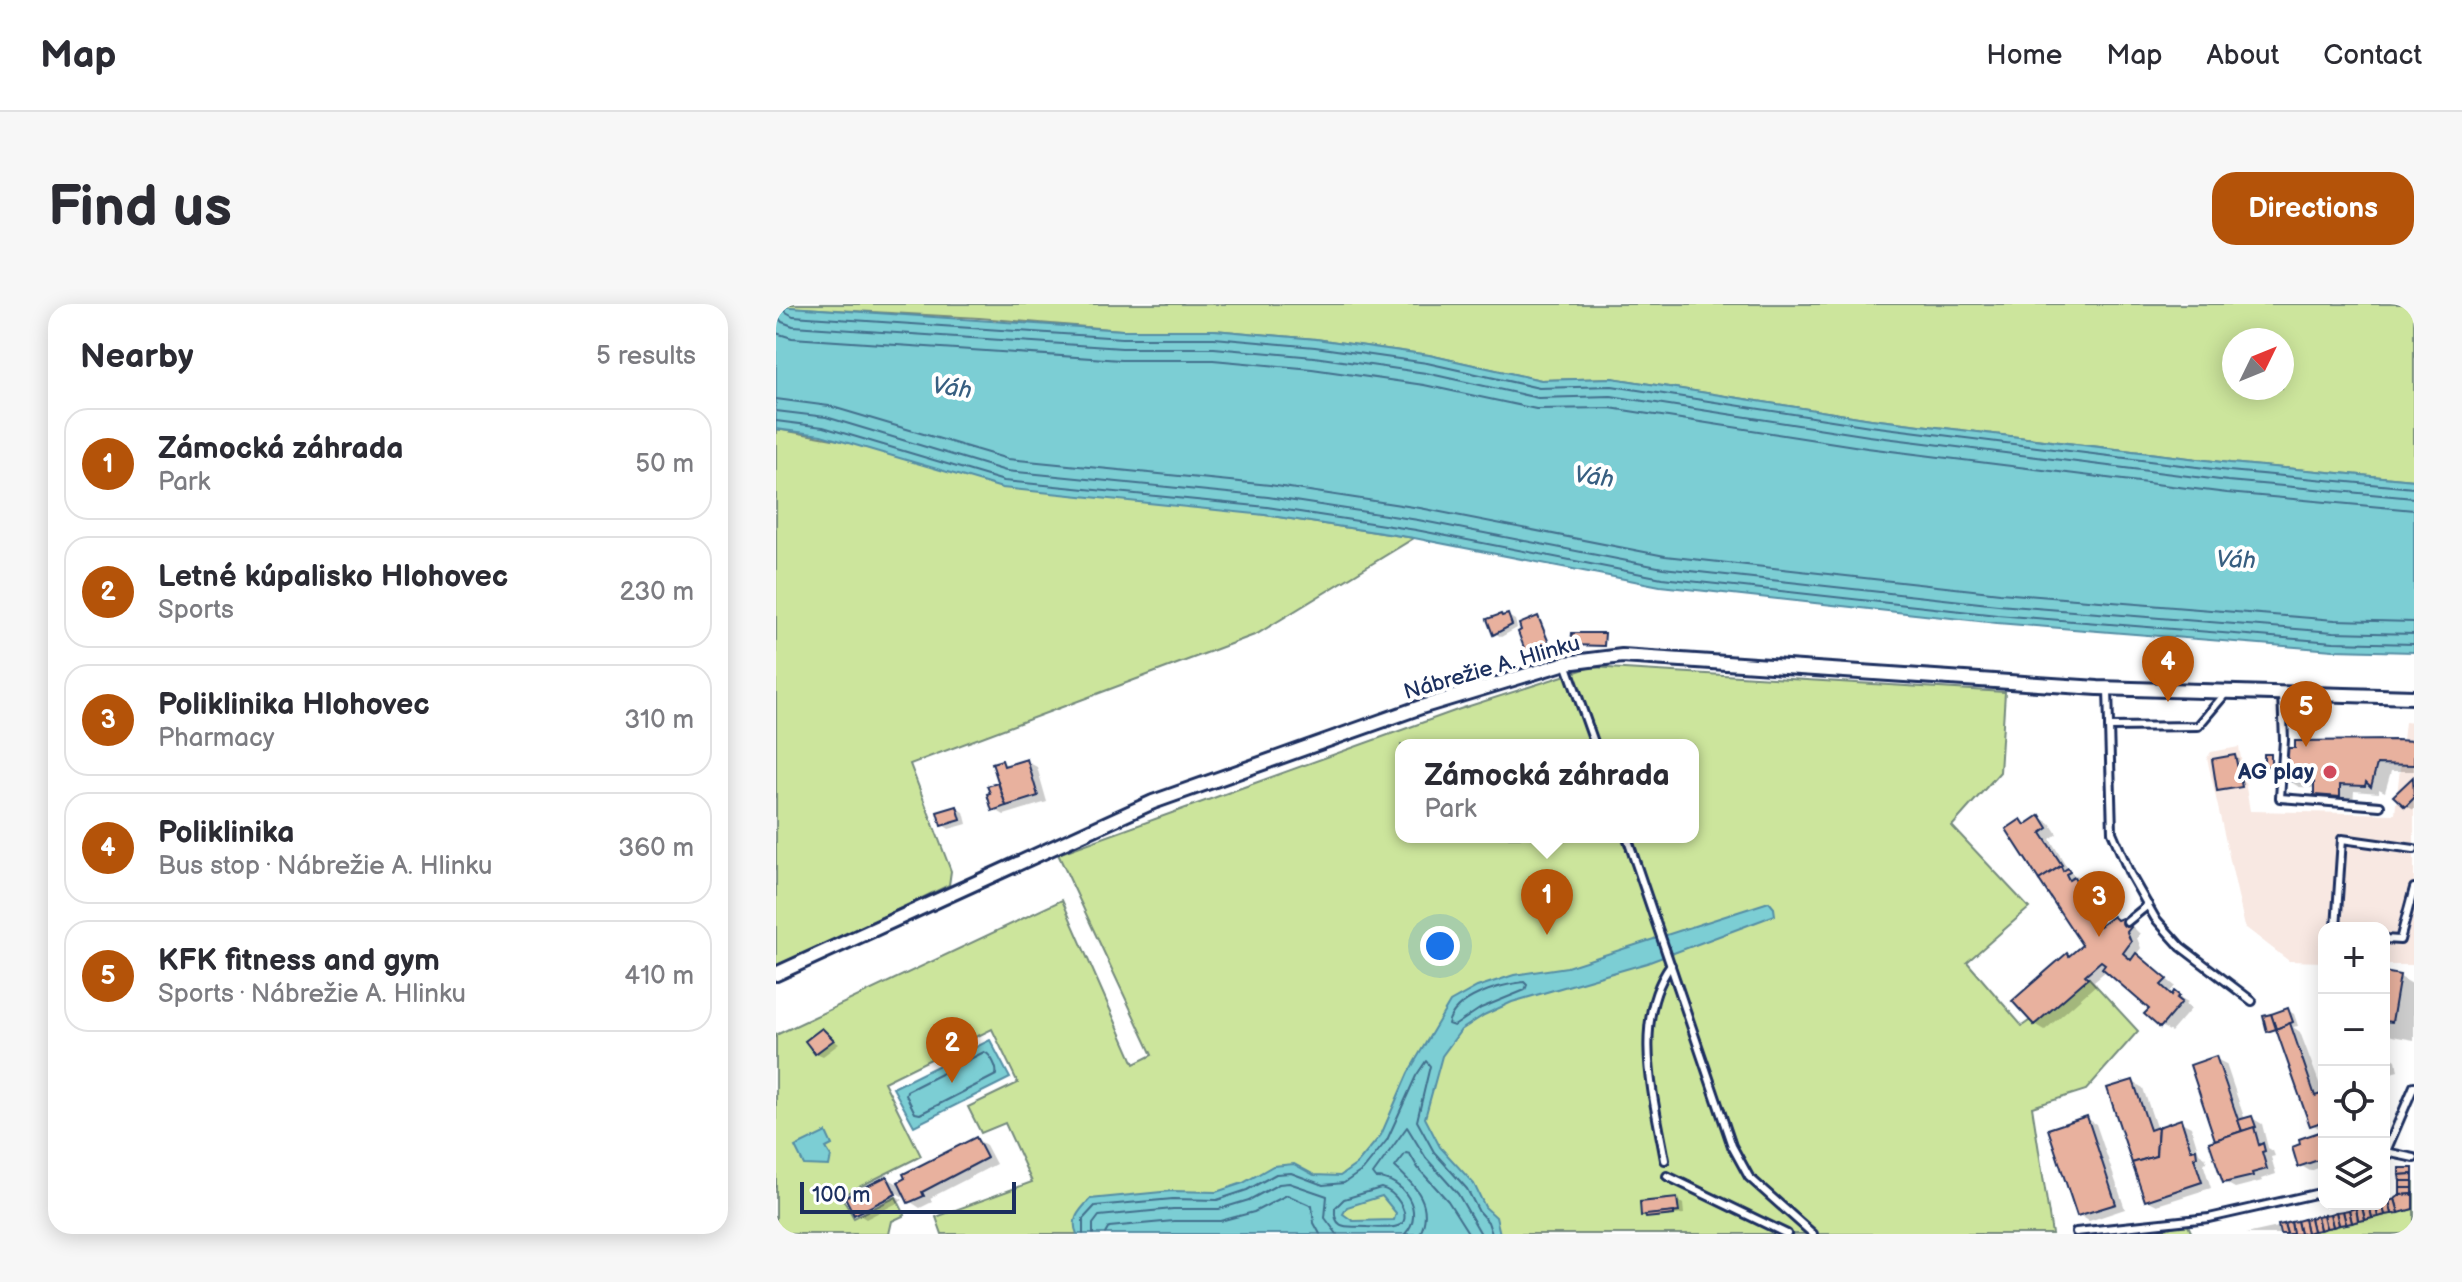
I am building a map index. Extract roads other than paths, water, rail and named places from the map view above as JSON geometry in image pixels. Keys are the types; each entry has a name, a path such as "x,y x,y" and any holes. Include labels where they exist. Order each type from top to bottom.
{"street":[{"name":"Nábrežie A. Hlinku","path":"776,974 1153,802 1421,707 1566,663 1622,656 2108,689 2414,697"}],"lane":[{"path":"1566,663 1593,739"},
{"path":"2108,689 2112,832 2130,874 2148,905 2181,947 2252,1001"},
{"path":"2109,727 2198,726 2227,693"},
{"path":"2282,694 2284,740 2280,798 2380,806"},
{"path":"2336,922 2342,839 2414,849"},
{"path":"1629,843 1732,1146 1749,1177 1813,1234"},
{"path":"2390,939 2400,940 2414,888"},
{"path":"2127,922 2148,905"},
{"path":"1665,1160 1649,1053 1651,1011 1670,962"},
{"path":"2390,1142 2414,1086"},
{"path":"2390,1155 2414,1158"},
{"path":"1667,1176 1787,1234"},
{"path":"2076,1232 2209,1218 2318,1193"}],"water":[{"name":"Váh","path":"776,306 1122,330 1214,330 1316,339 1429,355 1541,380 1612,378 1871,419 2230,463 2414,480 2414,652 2333,650 1997,623 1660,586 1414,538 1265,515 1002,488 821,435 776,429"},
{"path":"1769,902 1774,908 1775,915 1647,963 1512,1002 1461,1030 1442,1056 1425,1118 1440,1147 1474,1184 1485,1207 1496,1217 1500,1234 1077,1234 1075,1219 1090,1199 1172,1191 1216,1192 1243,1183 1273,1166 1294,1164 1314,1175 1340,1176 1357,1164 1381,1135 1408,1073 1450,1002 1477,987 1514,975 1567,967","holes":["1382,1196 1396,1213 1394,1220 1353,1221 1343,1214 1347,1207"]},
{"path":"990,1040 1010,1078 914,1126 893,1088"},
{"path":"826,1132 832,1145 826,1148 831,1156 829,1166 804,1165 795,1147"}],"place":[{"name":"Poliklinika","path":"2168,702"},
{"name":"KFK fitness and gym","path":"2306,747"},
{"name":"AG play","path":"2330,772"},
{"name":"Zámocká záhrada","path":"1547,935"},
{"name":"Poliklinika Hlohovec","path":"2099,937"},
{"name":"Letné kúpalisko Hlohovec","path":"952,1083"}]}
